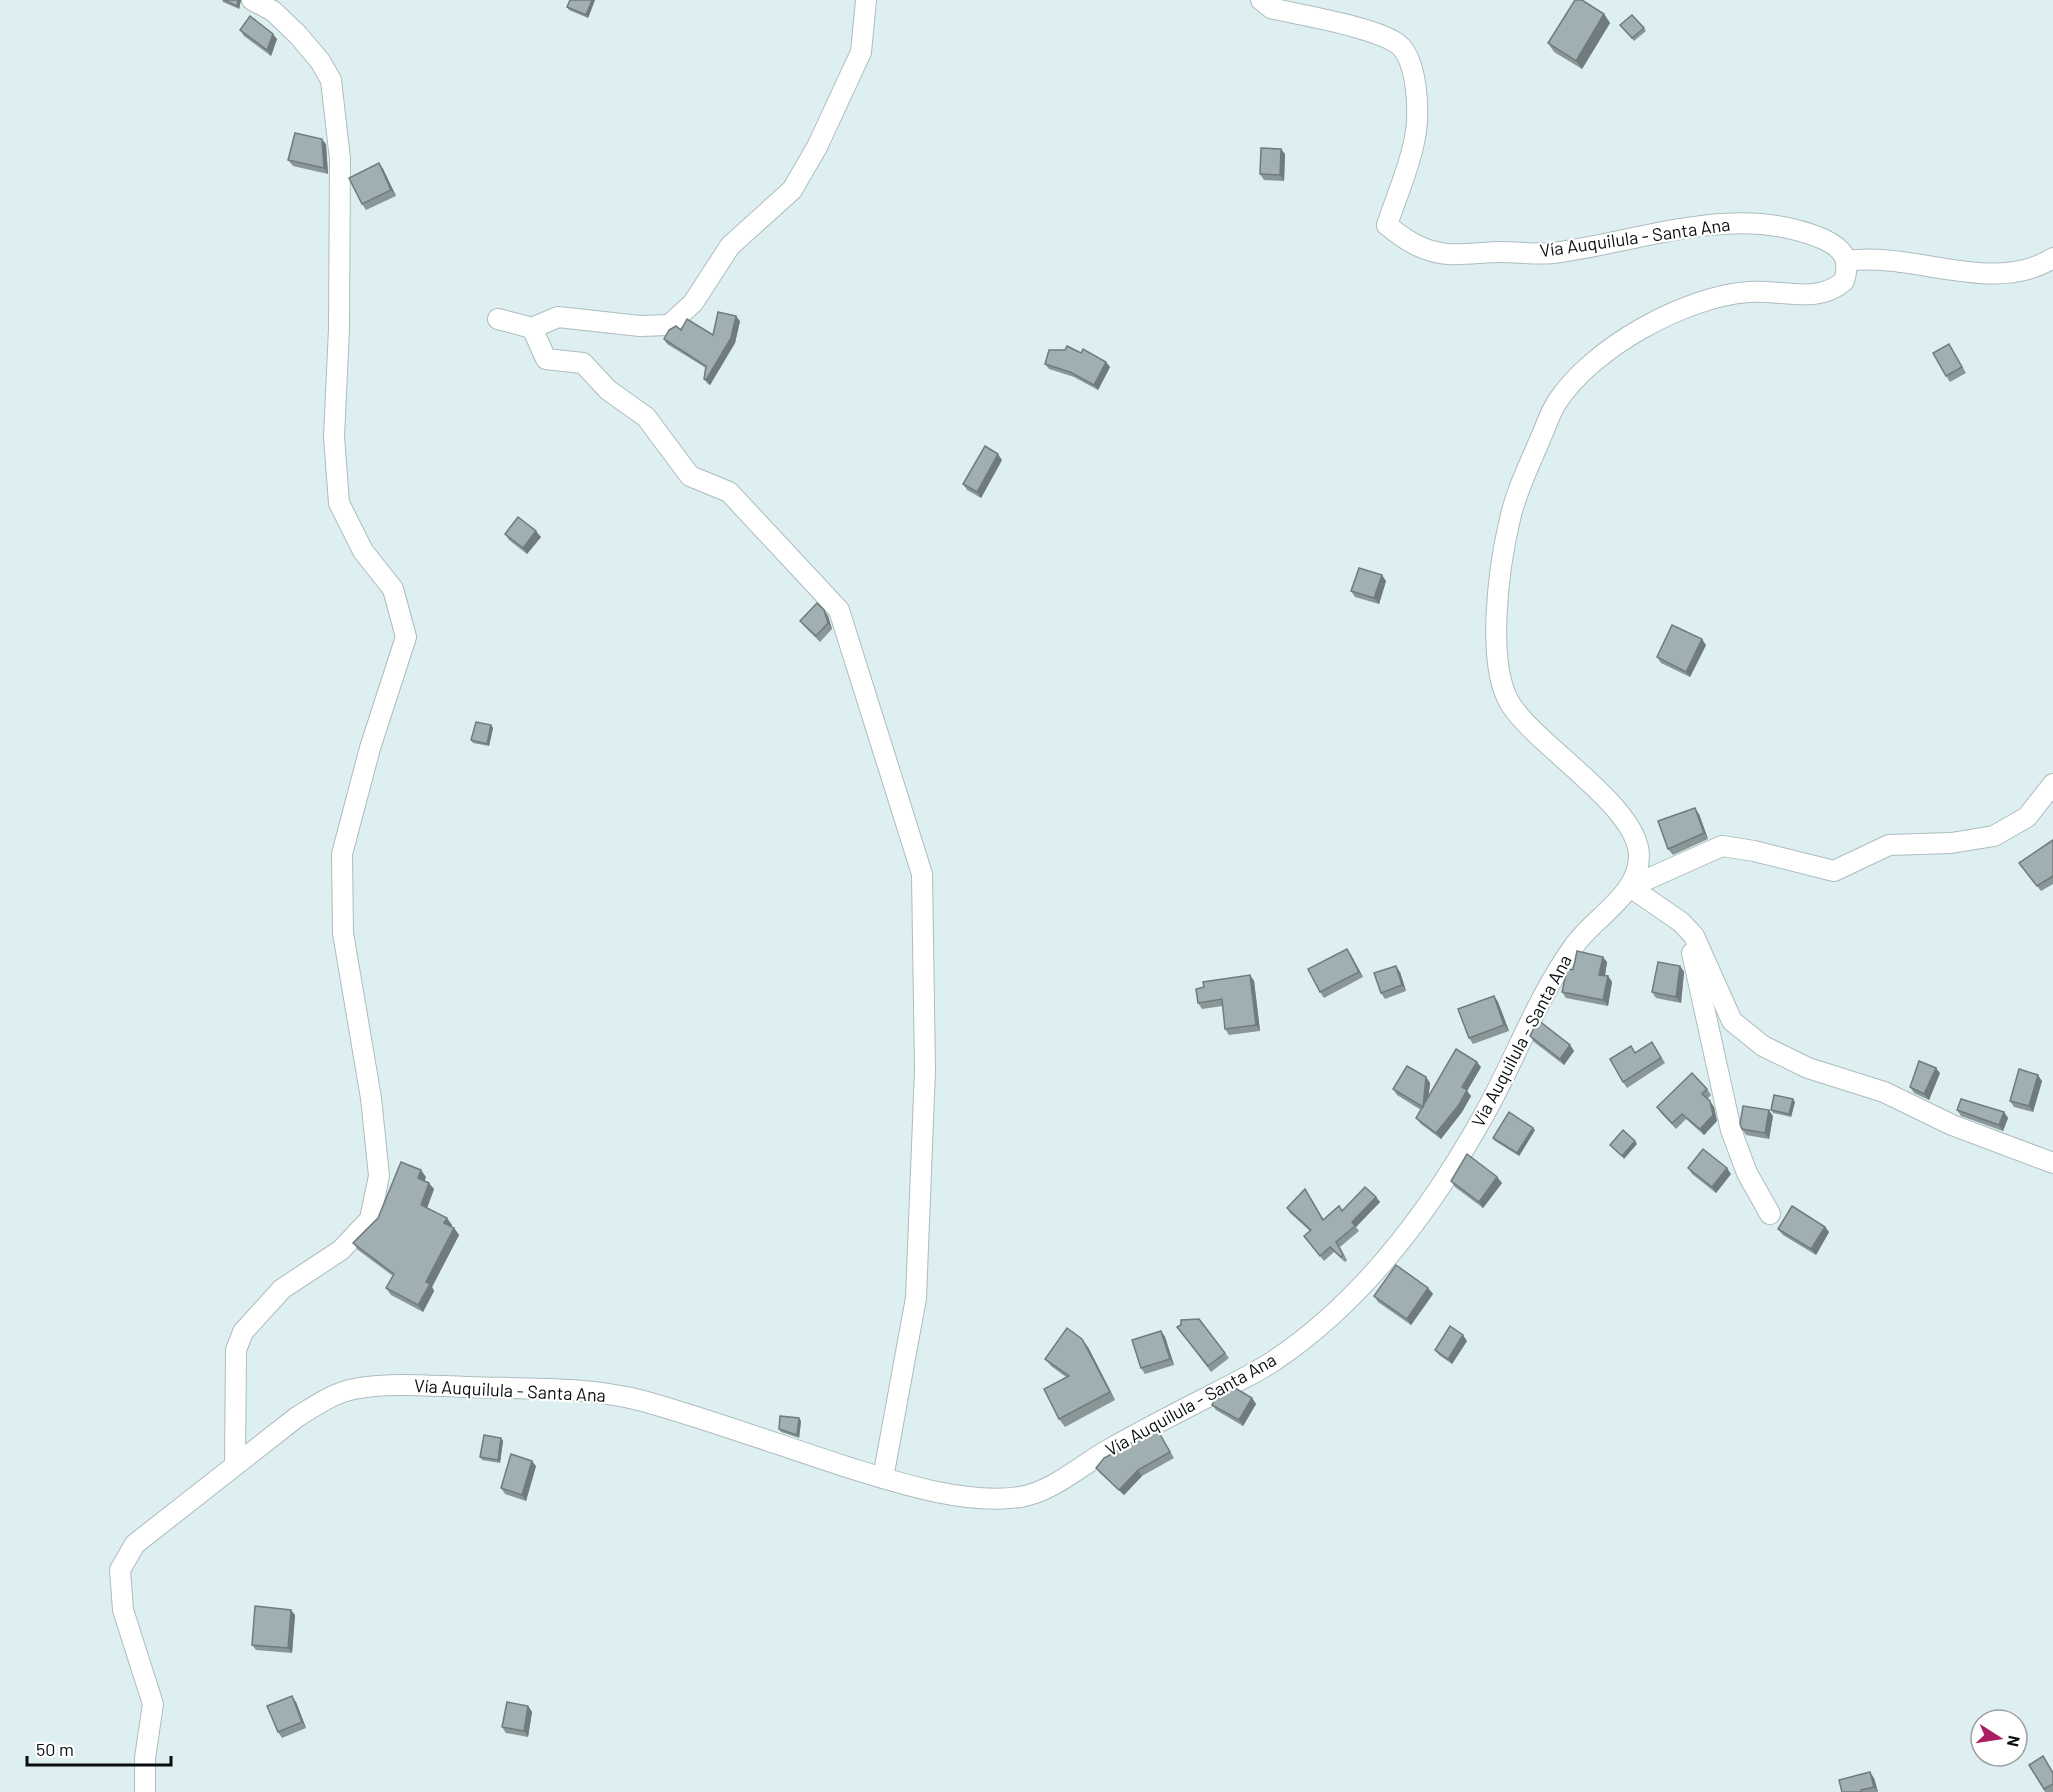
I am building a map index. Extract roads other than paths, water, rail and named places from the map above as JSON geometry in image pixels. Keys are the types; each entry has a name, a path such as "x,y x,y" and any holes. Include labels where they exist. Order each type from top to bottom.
{"street":[{"path":"235,1465 237,1350 243,1332 282,1288 341,1250 370,1219 379,1176 371,1098 343,933 342,854 370,748 406,637 393,589 363,551 339,503 334,437 339,329 340,159 331,80 320,61 298,35 273,11 252,0"},
{"path":"498,319 532,328 558,317 640,326 669,325 693,303 730,246 792,190 817,147 861,52 866,0"},
{"name":"Vía Auquilula - Santa Ana","path":"145,1792 146,1758 153,1704 123,1610 120,1569 135,1544 297,1417 326,1399 352,1389 416,1385 590,1391 640,1401 928,1491 990,1498 1024,1497 1055,1484 1106,1452 1274,1361 1336,1312 1382,1266 1439,1188 1485,1113 1548,988 1576,942 1630,887 1640,857 1633,831 1620,813 1531,730 1508,701 1497,671 1498,594 1510,516 1556,404 1599,357 1626,337 1702,300 1747,292 1817,296 1833,291 1844,281 1847,261 1843,252 1833,244 1806,232 1746,222 1696,225 1617,243 1550,253 1446,254 1411,245 1387,225 1416,136 1415,85 1412,63 1406,52 1396,43 1376,34 1271,8 1261,0"},
{"path":"1847,261 1874,258 2003,275 2043,265 2053,258"},
{"path":"532,328 546,359 583,363 608,390 646,417 690,476 729,492 839,610 922,874 925,1070 916,1298 883,1478"},
{"path":"1630,887 1722,846 1754,851 1834,871 1888,845 1952,843 1994,836 2027,817 2053,784"},
{"path":"1630,887 1681,922 1694,936 1732,1021 1763,1046 1808,1068 1884,1092 1952,1125 2053,1163"},
{"path":"1694,936 1690,945 1731,1130 1748,1173 1770,1214"}]}
